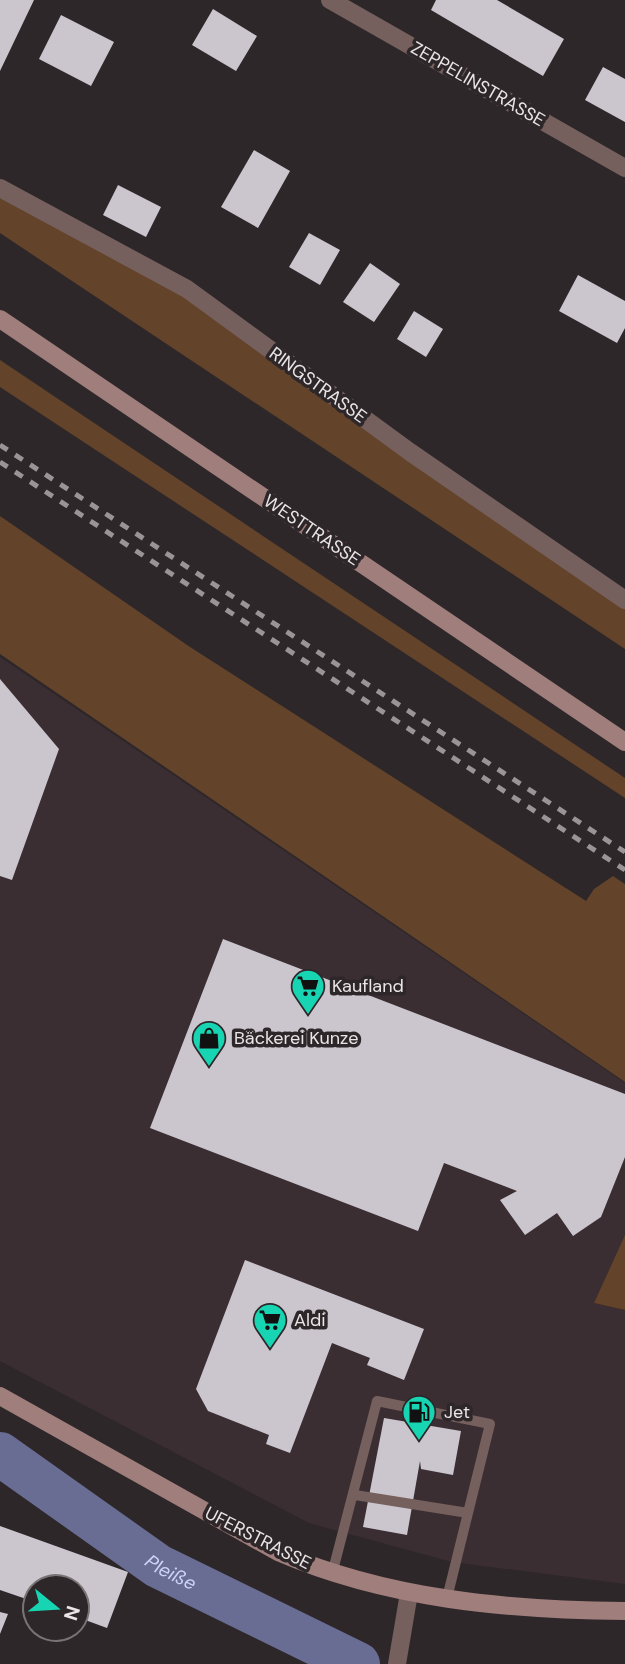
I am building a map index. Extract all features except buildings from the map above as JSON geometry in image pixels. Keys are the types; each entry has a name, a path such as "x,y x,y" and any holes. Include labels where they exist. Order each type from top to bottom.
{"main road":[{"name":"WESTTRASSE","path":"0,319 625,742"},
{"name":"UFERSTRASSE","path":"0,1396 278,1552 332,1574 409,1592 517,1607 625,1611"}],"street":[{"name":"ZEPPELINSTRASSE","path":"330,0 625,168"},
{"name":"RINGSTRASSE","path":"0,188 187,289 410,452 625,600"},
{"path":"397,1664 409,1592"}],"lane":[{"path":"332,1574 355,1495 377,1401 490,1424 447,1598"},
{"path":"355,1495 468,1513"}],"shaded area":[{"path":"0,188 187,289 625,600 625,649 0,233"},
{"path":"0,360 625,778 625,798 0,387"},
{"path":"0,516 190,647 586,901 594,889 613,876 625,884 625,1082 0,654"},
{"path":"0,657 625,1083 625,1235 594,1303 625,1310 625,1584 452,1562 309,1523 0,1361"},
{"path":"625,1235 625,1310 594,1303"}],"waterway":[{"name":"Pleiße","path":"0,1454 158,1566 358,1664"}],"railway":[{"path":"0,445 625,852"},
{"path":"0,462 625,870"}],"place":[{"name":"Kaufland","path":"308,1016"},
{"name":"Bäckerei Kunze","path":"209,1068"},
{"name":"Aldi","path":"270,1350"},
{"name":"Jet","path":"419,1442"}]}
